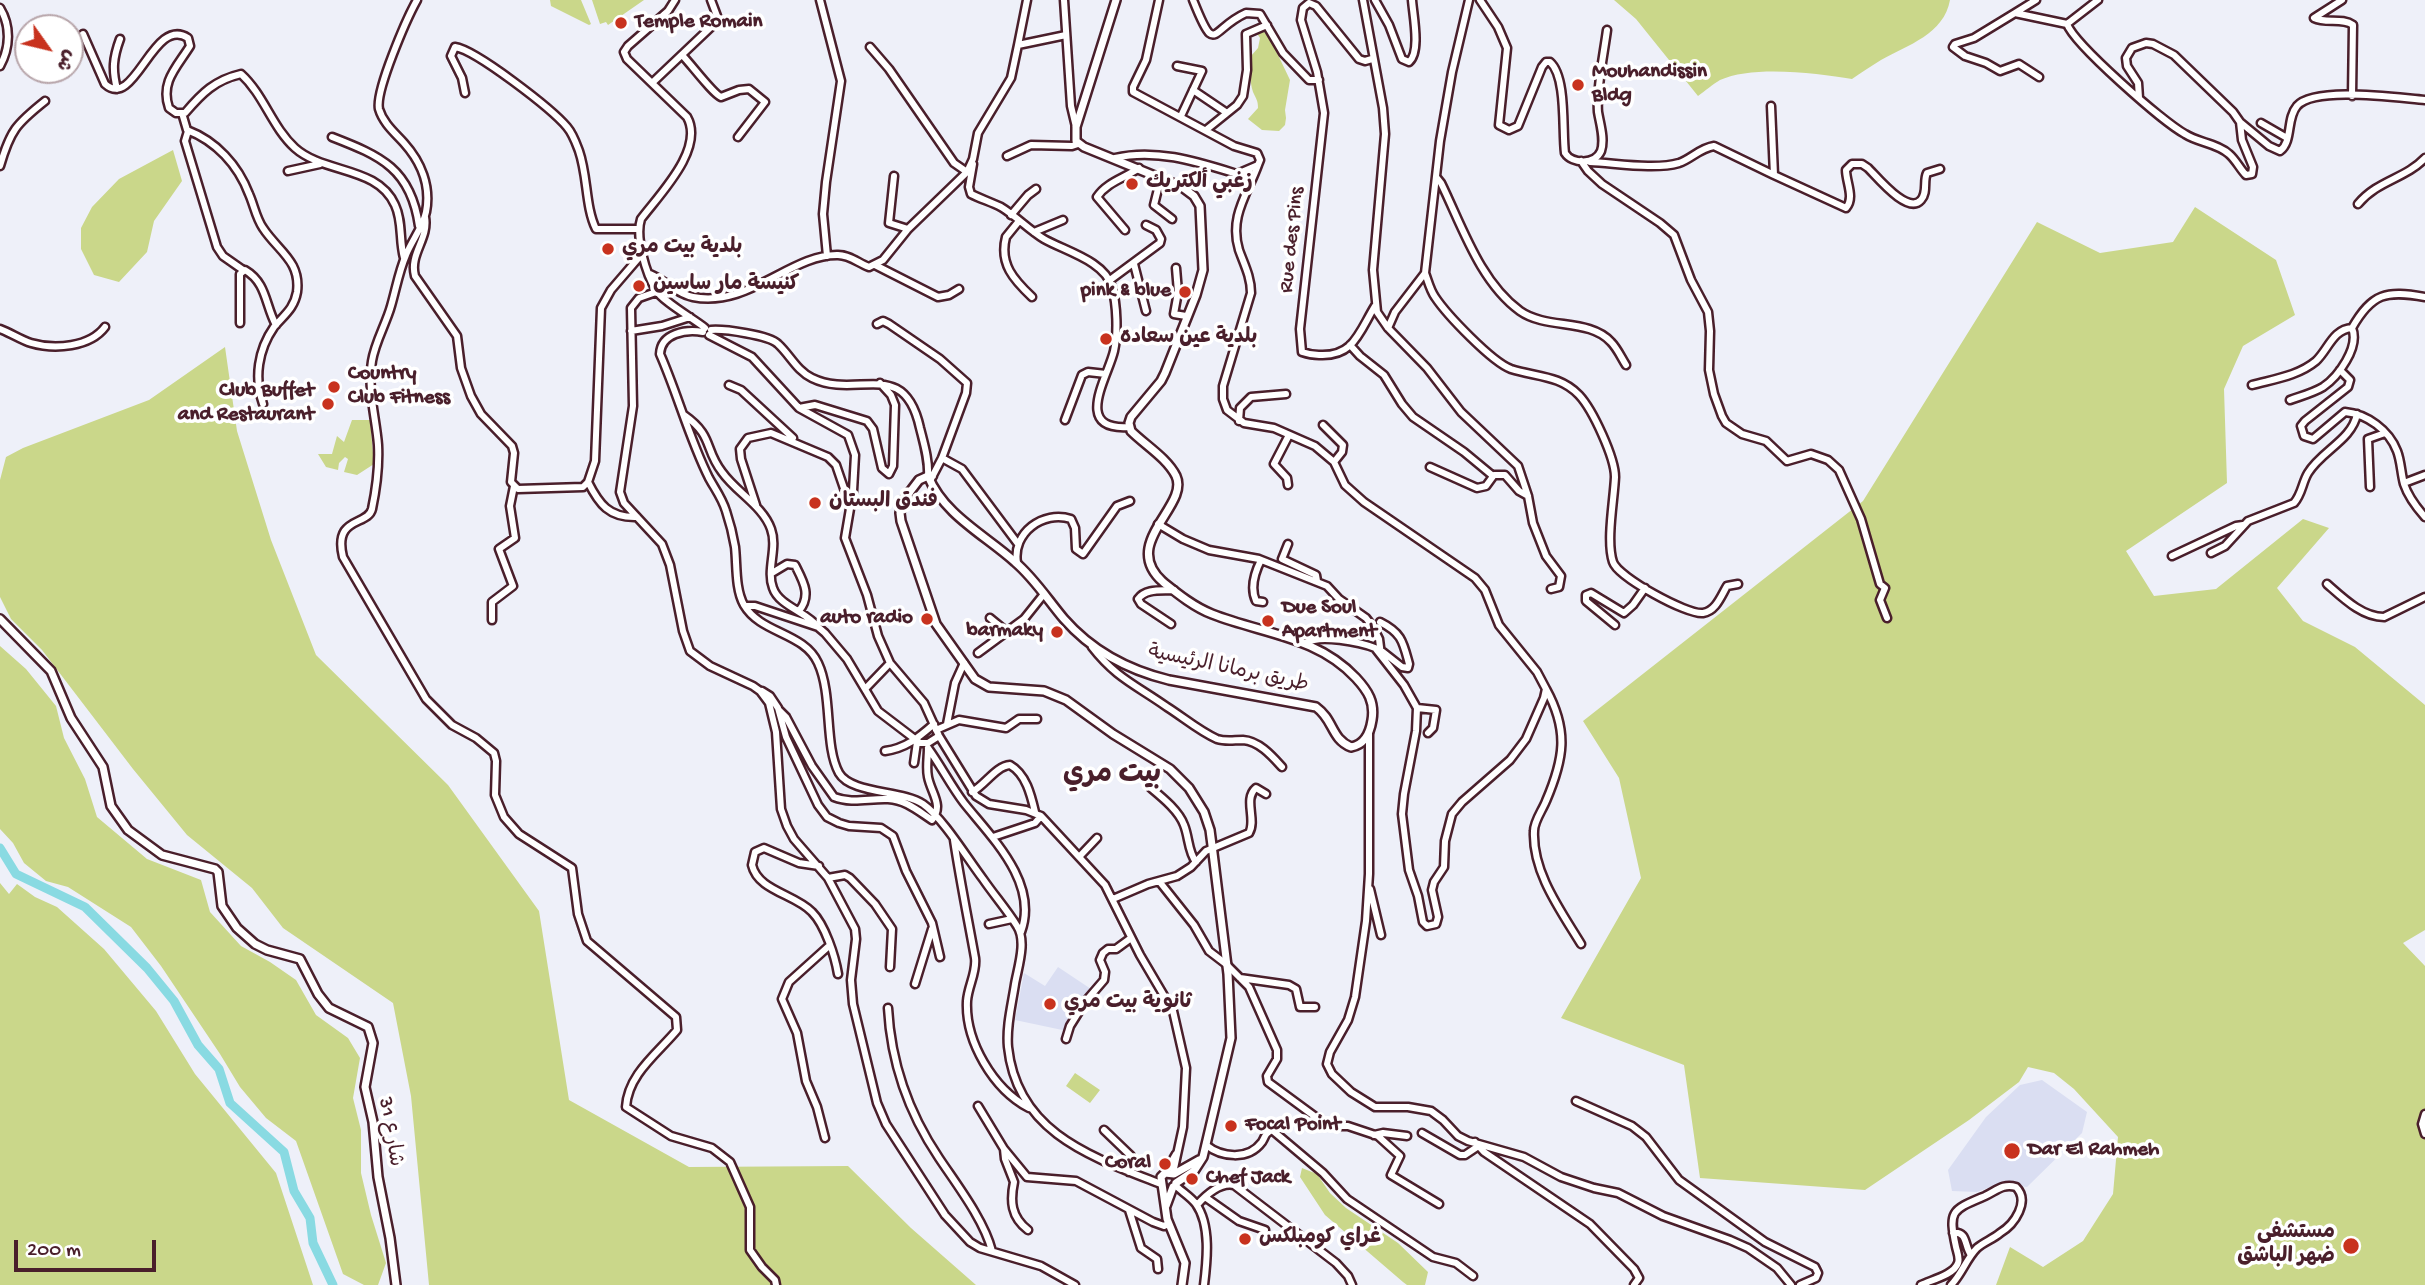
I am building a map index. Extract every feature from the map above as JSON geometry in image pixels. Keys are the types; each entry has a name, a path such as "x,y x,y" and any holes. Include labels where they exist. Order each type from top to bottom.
{"main road":[{"path":"1116,0 1074,135 1078,144 1189,190 1200,206 1203,270 1196,295 1161,381 1135,411 1129,427"},
{"name":"طريق برمانا الرئيسية","path":"930,477 936,491 959,517 1017,563 1064,619 1091,645 1115,661 1156,677 1316,707 1327,717 1341,741 1351,747 1361,744 1369,733 1373,703 1367,691 1341,664 1322,650 1306,643 1208,612 1158,576 1152,566 1151,540 1158,523 1177,494 1177,479 1170,467 1134,435 1129,427"},
{"path":"930,477 919,480 902,505 901,521 936,624 975,679 989,688 1044,691 1066,700 1113,734 1170,769 1200,803 1209,824 1226,964 1231,1038 1203,1157 1194,1171 1175,1185 1165,1188 1162,1180"},
{"name":"شارع 31","path":"0,619 51,671 71,718 103,767 111,807 128,830 162,855 215,869 218,872 222,906 237,928 255,944 267,950 300,959 322,1001 338,1014 368,1027 373,1043 365,1087 373,1122 378,1177 396,1285"},
{"path":"1162,1180 1203,1157"},
{"path":"1166,1206 1175,1185 1174,1173"},
{"path":"1162,1180 1168,1224 1185,1263 1182,1285"}],"street":[{"path":"417,0 379,97 382,117 422,170 427,198 426,231 412,266 430,300 442,312 457,336 461,368 471,396 481,414 512,446 514,453 511,482 518,489 583,487 589,482 595,461 601,308 611,289 642,254"},
{"path":"680,0 674,2 624,52 626,58 687,117 692,136 676,173 641,219 639,229 642,254 656,292 707,331 756,360 799,408 844,432 850,439 855,455 845,538 890,663 923,703 972,792 989,804 1038,814"},
{"path":"652,83 715,21 716,10 711,0"},
{"path":"820,0 841,81 824,204 827,256"},
{"path":"1034,0 1027,4 1011,78 978,133 970,193 996,205 1034,232 1091,263 1110,281 1115,304 1115,347 1096,401 1099,414 1112,425 1129,427"},
{"path":"1064,0 1071,106 1076,127"},
{"path":"1159,0 1146,60 1132,90 1148,102 1181,116 1238,148 1258,154 1260,160 1236,216 1237,240 1249,277 1251,293 1222,393 1227,410 1240,421 1269,427 1315,446 1334,463 1345,485 1364,502 1477,580 1499,625 1538,672 1558,710 1561,729 1555,780 1535,824 1534,843 1545,879 1581,944"},
{"path":"1193,0 1209,33 1218,34 1241,15 1251,12 1260,14 1275,42 1309,80 1319,80 1301,20 1303,8 1309,3 1318,8 1359,59 1372,59"},
{"path":"1363,0 1383,108 1385,142 1373,270 1375,306 1385,325 1427,368 1461,412 1515,463 1523,477 1533,523 1546,556 1562,578 1559,587 1551,589"},
{"path":"1375,0 1389,25 1402,59 1409,62 1415,56 1416,46 1412,0"},
{"path":"1469,0 1445,109 1425,273 1431,290 1439,303 1496,361 1511,369 1556,379 1583,399 1614,466 1611,536 1614,564 1645,588 1681,607 1700,613 1714,607 1727,586 1738,584"},
{"path":"1480,0 1501,32 1507,48 1500,125 1509,130 1518,126 1542,67 1550,61 1556,69 1564,110 1565,153 1571,159 1663,165 1680,162 1704,148 1714,146 1846,208 1850,203 1846,170 1852,164 1862,164 1868,168 1900,199 1910,204 1918,203 1923,198 1927,173 1940,169"},
{"path":"2036,0 1974,38 1955,44 1954,47 1965,56 2000,71 2019,64 2039,77"},
{"path":"2067,24 2098,0"},
{"path":"2342,0 2315,19 2347,21 2353,25 2351,96"},
{"path":"0,8 9,35 7,54 0,66"},
{"path":"2015,13 2067,24 2079,42 2139,98 2185,135 2226,152 2249,176 2253,169 2242,140 2240,122"},
{"path":"1206,130 1240,101 1245,90 1247,70 1246,34 1267,25"},
{"path":"1585,161 1600,153 1602,143 1598,106 1607,30"},
{"path":"84,36 104,84 111,89 117,89 128,84 162,42 176,34 185,36 190,46 170,76 165,89 169,108 176,113 185,113 203,92 221,79 242,74 288,141 308,158 366,177 385,191 396,205 404,258"},
{"path":"1018,45 1066,34"},
{"path":"117,89 113,58 120,39"},
{"path":"2139,98 2138,83 2127,66 2126,58 2132,48 2146,43 2167,49 2224,102 2240,122 2278,151 2284,148 2292,113 2301,102 2316,96 2425,100"},
{"path":"465,93 462,78 451,56 455,47 465,50 516,84 567,126 585,169 591,214 596,229 639,229"},
{"path":"870,47 889,69 954,163 967,172"},
{"path":"682,55 707,81 716,95 721,97 749,89 765,102 738,137"},
{"path":"1177,66 1202,70 1181,116"},
{"name":"Rue des Pins","path":"1319,80 1324,122 1300,344 1305,354 1326,355 1341,354 1350,345"},
{"path":"1193,90 1227,113"},
{"path":"0,166 14,128 45,101"},
{"path":"1771,106 1774,175"},
{"path":"183,113 188,131 185,141 217,247 223,256 254,276 261,285 276,326"},
{"path":"2261,123 2287,138"},
{"path":"188,131 209,141 235,167 261,225 294,266 296,298 289,313 270,334 258,366 257,383 263,404"},
{"path":"332,137 375,156 399,173 410,188 417,208 419,229"},
{"path":"1007,156 1031,145 1078,144"},
{"path":"1115,158 1152,155 1202,162 1237,174 1258,165"},
{"path":"2358,204 2373,188 2414,168 2425,158"},
{"path":"875,265 967,172 973,159"},
{"path":"1585,161 1588,171 1602,184 1674,235 1691,280 1708,312 1711,385 1726,423 1742,434 1766,441 1787,461 1811,454 1828,460 1839,470 1861,519 1880,584 1885,588 1880,600 1887,618"},
{"path":"288,171 320,164"},
{"path":"1125,230 1097,197 1107,185 1139,168"},
{"path":"894,176 889,223 908,229"},
{"path":"1161,177 1154,205 1172,219"},
{"path":"1437,178 1491,280 1512,304 1521,312 1541,321 1585,329 1604,336 1616,348 1626,365"},
{"path":"1011,215 1036,189"},
{"path":"425,215 404,258 370,370 379,458 372,508 366,517 352,522 347,528 342,540 343,557 426,699 452,725 483,743 494,753 494,790 498,807 504,817 519,834 572,868 579,914 587,941 676,1017 677,1030 653,1054 633,1082 625,1107 671,1136 712,1148 730,1163 750,1207 750,1250 761,1267 775,1280 776,1285"},
{"path":"1034,232 1063,220"},
{"path":"1019,221 1006,237 1005,259 1010,275 1032,296"},
{"path":"1110,281 1157,247 1161,241 1158,232 1146,225"},
{"path":"401,236 412,242"},
{"path":"650,274 693,297 712,298 752,289 806,262 827,256 846,256 867,266 875,265 938,297 949,296 959,289"},
{"path":"1134,264 1146,311"},
{"path":"1176,268 1178,292 1174,314 1186,316"},
{"path":"240,323 240,274 243,270"},
{"path":"1385,325 1425,273"},
{"path":"656,292 639,298 632,305 633,407 620,492 623,502 662,544 690,651 703,662 744,680 770,696 786,717 807,757 834,797 852,801 888,799 908,804 932,820 936,817"},
{"path":"2252,385 2298,372 2317,359 2339,332 2352,328 2362,310 2374,299 2398,293 2425,297"},
{"path":"1375,306 1350,345 1384,375 1413,417 1464,452 1493,476 1505,475 1519,491 1528,496"},
{"path":"631,331 650,329 690,317"},
{"path":"877,324 883,321 889,324 940,359 967,383 966,393 942,458 930,477"},
{"path":"0,329 28,343 68,346 97,337 105,327"},
{"path":"2290,400 2324,386 2340,370 2353,342 2352,328"},
{"path":"930,477 920,428 911,403 897,388 880,383 834,384 816,380 800,370 775,341 735,331 674,335 667,338 659,349 682,414 725,508 735,547 741,598 745,607 754,618 795,640 817,659 824,681 835,759 841,775 853,785 912,799 925,806 954,839 1021,932"},
{"path":"2340,370 2350,380 2348,387 2305,421 2301,426 2304,436 2313,439 2345,412 2357,414 2374,423 2385,433 2397,451 2409,495 2425,517"},
{"path":"1065,420 1083,374 1106,374"},
{"path":"799,408 815,405 867,421 873,429 882,468 889,474 892,466 895,405 893,398 880,383"},
{"path":"729,385 741,390 803,446"},
{"path":"1240,421 1240,408 1251,397 1286,394"},
{"path":"682,414 702,430 718,467 757,508 772,532 772,587 776,594 836,644 878,711 916,741 927,746 963,802 1011,864 1023,894 1026,912 1009,1020 1008,1046 1015,1075 1030,1109 1043,1125 1058,1136 1144,1178 1162,1180 1179,1150"},
{"path":"2211,553 2225,546 2244,525 2261,515 2294,503 2308,473 2354,426 2357,414"},
{"path":"1323,425 1343,445 1342,452 1334,463"},
{"path":"757,508 739,452 751,437 771,433 834,461 850,507"},
{"path":"2370,487 2368,439 2385,433"},
{"path":"1288,485 1287,477 1276,469 1274,464 1289,435"},
{"path":"942,458 962,470 1018,544"},
{"path":"1430,467 1476,488 1486,486 1493,476"},
{"path":"2404,483 2425,475"},
{"path":"589,482 601,506 621,516 637,517"},
{"path":"492,620 492,602 513,586 499,549 515,538 510,506 514,486"},
{"path":"1017,563 1018,544 1028,529 1037,522 1045,518 1071,519 1075,548 1083,554 1117,506 1130,502"},
{"path":"1158,523 1183,539 1209,550 1261,560 1317,581 1330,588 1342,601 1366,618 1377,632 1381,653 1417,708 1415,739 1402,804 1404,836 1409,870 1423,922 1432,926 1438,919 1433,885 1444,867 1445,841 1452,814 1510,760 1525,739 1546,689"},
{"path":"2172,556 2236,526 2244,525"},
{"path":"1288,544 1282,559 1316,575 1317,581"},
{"path":"1261,560 1255,575 1253,595 1256,600 1263,602"},
{"path":"772,573 787,564 795,565 807,590 806,601 799,611"},
{"path":"2327,584 2348,602 2378,617 2384,617 2425,597"},
{"path":"1615,625 1586,601 1586,595 1591,593 1623,613 1633,605 1645,588"},
{"path":"1171,624 1141,604 1138,599 1143,593 1150,591 1174,590"},
{"path":"978,653 1031,612 1044,594"},
{"path":"745,607 755,606 818,627"},
{"path":"989,618 1007,632"},
{"path":"1306,643 1317,639 1371,647 1400,666 1408,668 1400,636 1394,629 1380,622"},
{"path":"1091,645 1108,667 1130,685 1214,737 1226,741 1253,742 1271,754 1282,767"},
{"path":"866,688 890,663"},
{"path":"947,724 955,683 964,663"},
{"path":"760,691 769,703 820,809 827,817 844,825 881,828 893,836 909,877 932,923 940,957"},
{"path":"778,708 783,814 794,839 828,878 855,929 851,980 853,1004 881,1114 945,1215 970,1242 1041,1266 1075,1285"},
{"path":"1417,708 1436,710 1433,728 1428,733"},
{"path":"886,751 900,748 959,720 1006,728 1018,719 1037,719"},
{"path":"936,730 927,746 928,776 937,799 936,817"},
{"path":"1369,733 1369,888 1356,992 1348,1020 1330,1052 1328,1067 1343,1086 1370,1105 1431,1111 1458,1136 1476,1145 1539,1188 1604,1236 1636,1272 1639,1278 1634,1285"},
{"path":"914,763 916,741"},
{"path":"972,792 987,782 1002,766 1010,765 1017,769 1025,780 1038,814 1105,885 1131,938 1170,1004 1186,1068 1183,1127 1174,1173"},
{"path":"1151,788 1182,820 1192,857 1196,862"},
{"path":"1113,898 1177,876 1213,848 1251,832 1251,792 1256,788 1266,794"},
{"path":"993,838 1035,822 1038,814"},
{"path":"1079,857 1097,838"},
{"path":"954,839 975,959 968,996 968,1026 995,1081 1008,1095 1030,1109"},
{"path":"819,866 799,863 764,848 755,852 752,865 758,879 813,913 830,945 838,974"},
{"path":"828,878 845,875 853,880 886,919 893,934 890,967"},
{"path":"1159,881 1194,925 1209,951 1249,988 1277,1050 1277,1059 1267,1076 1268,1082 1326,1124 1348,1126 1374,1135 1395,1149 1400,1156 1391,1175 1439,1204"},
{"path":"1369,888 1381,934"},
{"path":"989,924 1012,919"},
{"path":"915,984 930,942 932,923"},
{"path":"1066,1039 1070,1026 1085,1002 1104,980 1105,972 1100,960 1103,953 1108,949 1116,949 1131,938"},
{"path":"825,1138 804,1073 797,1033 782,999 789,982 830,945"},
{"path":"1240,978 1289,985 1296,989 1300,1007 1315,1007"},
{"path":"888,1008 892,1052 908,1105 919,1128 962,1191 992,1251"},
{"path":"1576,1101 1632,1126 1646,1137 1679,1180 1765,1242 1815,1267 1818,1273 1816,1278 1800,1285"},
{"path":"978,1106 1004,1149 1027,1177 1076,1181 1161,1225 1168,1224"},
{"path":"2425,1114 2422,1125 2425,1134"},
{"path":"1104,1130 1131,1156 1129,1172"},
{"path":"1206,1145 1222,1155 1237,1155 1256,1148 1262,1143 1265,1134 1272,1130 1323,1173 1347,1199 1433,1257 1456,1263 1473,1276"},
{"path":"1374,1135 1383,1133 1407,1136"},
{"path":"1422,1133 1460,1155 1466,1154 1476,1145"},
{"path":"1476,1145 1524,1157 1561,1177 1618,1193 1663,1216 1730,1240 1748,1248 1777,1268 1791,1285"},
{"path":"1004,1149 1014,1182 1010,1194 1015,1216 1028,1230"},
{"path":"1197,1205 1205,1197 1230,1183 1336,1263 1352,1285"},
{"path":"1175,1185 1197,1205 1208,1244 1204,1285"},
{"path":"1921,1285 1950,1272 1958,1265 1952,1218 1958,1208 2001,1187 2012,1185 2021,1194 2022,1202 2013,1222 1979,1246 1951,1285"},
{"path":"1205,1197 1239,1221 1265,1230"},
{"path":"1129,1210 1141,1248 1157,1259 1158,1269"},
{"path":"1953,1233 1964,1236 1971,1255"}],"shaded area":[{"name":"ثانوية بيت مري","path":"1058,967 1091,989 1067,1031 1015,1020 1024,973 1045,986"},
{"name":"Dar El Rahmeh","path":"2042,1080 2087,1112 2082,1133 2027,1187 1999,1184 1977,1192 1952,1191 1948,1170 1986,1117 2020,1085"}],"green space":[{"path":"550,0 581,0 591,24 551,6"},
{"path":"592,0 644,0 608,25 606,22 600,24"},
{"path":"1614,0 1950,0 1946,12 1933,30 1852,79 1804,73 1749,73 1720,80 1698,96 1636,19"},
{"path":"1256,32 1264,32 1269,36 1290,80 1285,125 1279,131 1262,130 1248,119 1258,108 1251,79 1251,56 1258,48 1260,38"},
{"path":"173,150 182,181 154,221 147,252 119,282 94,275 81,249 81,228 92,207 119,179"},
{"path":"2195,207 2276,260 2295,315 2243,346 2224,389 2227,483 2126,551 2154,596 2216,589 2303,519 2329,528 2277,588 2303,621 2355,647 2425,705 2425,930 2403,943 2425,966 2425,1285 1996,1285 2010,1247 2043,1267 2083,1241 2113,1194 2118,1137 2074,1089 2054,1073 2028,1067 2019,1082 1969,1120 1865,1190 1700,1178 1684,1065 1561,1018 1641,878 1619,778 1583,721 1863,501 2037,222 2100,253 2173,242"},
{"path":"225,347 237,431 271,540 316,655 448,785 539,911 569,1100 689,1167 848,1166 911,1228 976,1285 429,1285 411,1096 393,1003 283,928 252,888 187,835 42,650 11,619 0,597 0,480 6,457 149,400"},
{"path":"352,420 370,420 374,464 357,475 344,472 348,459 345,457 339,463 338,470 326,467 318,454 332,454 337,436 344,442"},
{"path":"0,646 26,669 56,706 64,738 85,779 97,817 147,859 201,880 210,912 241,946 296,980 316,1015 348,1038 360,1058 353,1098 361,1130 361,1173 386,1263 378,1285 364,1285 343,1274 296,1141 266,1118 240,1087 161,966 131,927 68,887 46,881 24,863 13,843 0,829"},
{"path":"0,883 9,894 17,884 35,897 57,907 104,949 156,1011 195,1074 276,1173 313,1285 0,1285"},
{"path":"1075,1073 1100,1090 1090,1103 1066,1086"},
{"path":"1302,1168 1317,1174 1330,1193 1346,1208 1398,1243 1428,1272 1425,1285 1407,1285 1325,1215 1300,1177"}],"waterway":[{"path":"0,848 16,874 85,907 147,968 174,1001 198,1045 219,1069 230,1103 284,1152 294,1191 310,1218 313,1243 333,1285"}],"place":[{"name":"Temple Romain","path":"621,23"},
{"name":"Mouhandissin Bldg","path":"1578,85"},
{"name":"زغبي ألكتريك","path":"1132,184"},
{"name":"بلدية بيت مري","path":"608,249"},
{"name":"كنيسة مار ساسين","path":"639,286"},
{"name":"pink & blue","path":"1185,292"},
{"name":"بلدية عين سعاده","path":"1106,339"},
{"name":"Country Club Fitness","path":"334,387"},
{"name":"Club Buffet and Restaurant","path":"328,404"},
{"name":"فندق البستان","path":"815,503"},
{"name":"auto radio","path":"927,619"},
{"name":"Due Soul Apartment","path":"1268,621"},
{"name":"barmaky","path":"1057,632"},
{"name":"ثانوية بيت مري","path":"1050,1004"},
{"name":"Focal Point","path":"1231,1126"},
{"name":"Dar El Rahmeh","path":"2012,1151"},
{"name":"Coral","path":"1165,1164"},
{"name":"Chef Jack","path":"1192,1179"},
{"name":"غراي كومبلكس","path":"1245,1239"},
{"name":"مستشفى ضهر الباشق","path":"2351,1246"}],"district":[{"name":"بيت مري","path":"1112,777"}]}
